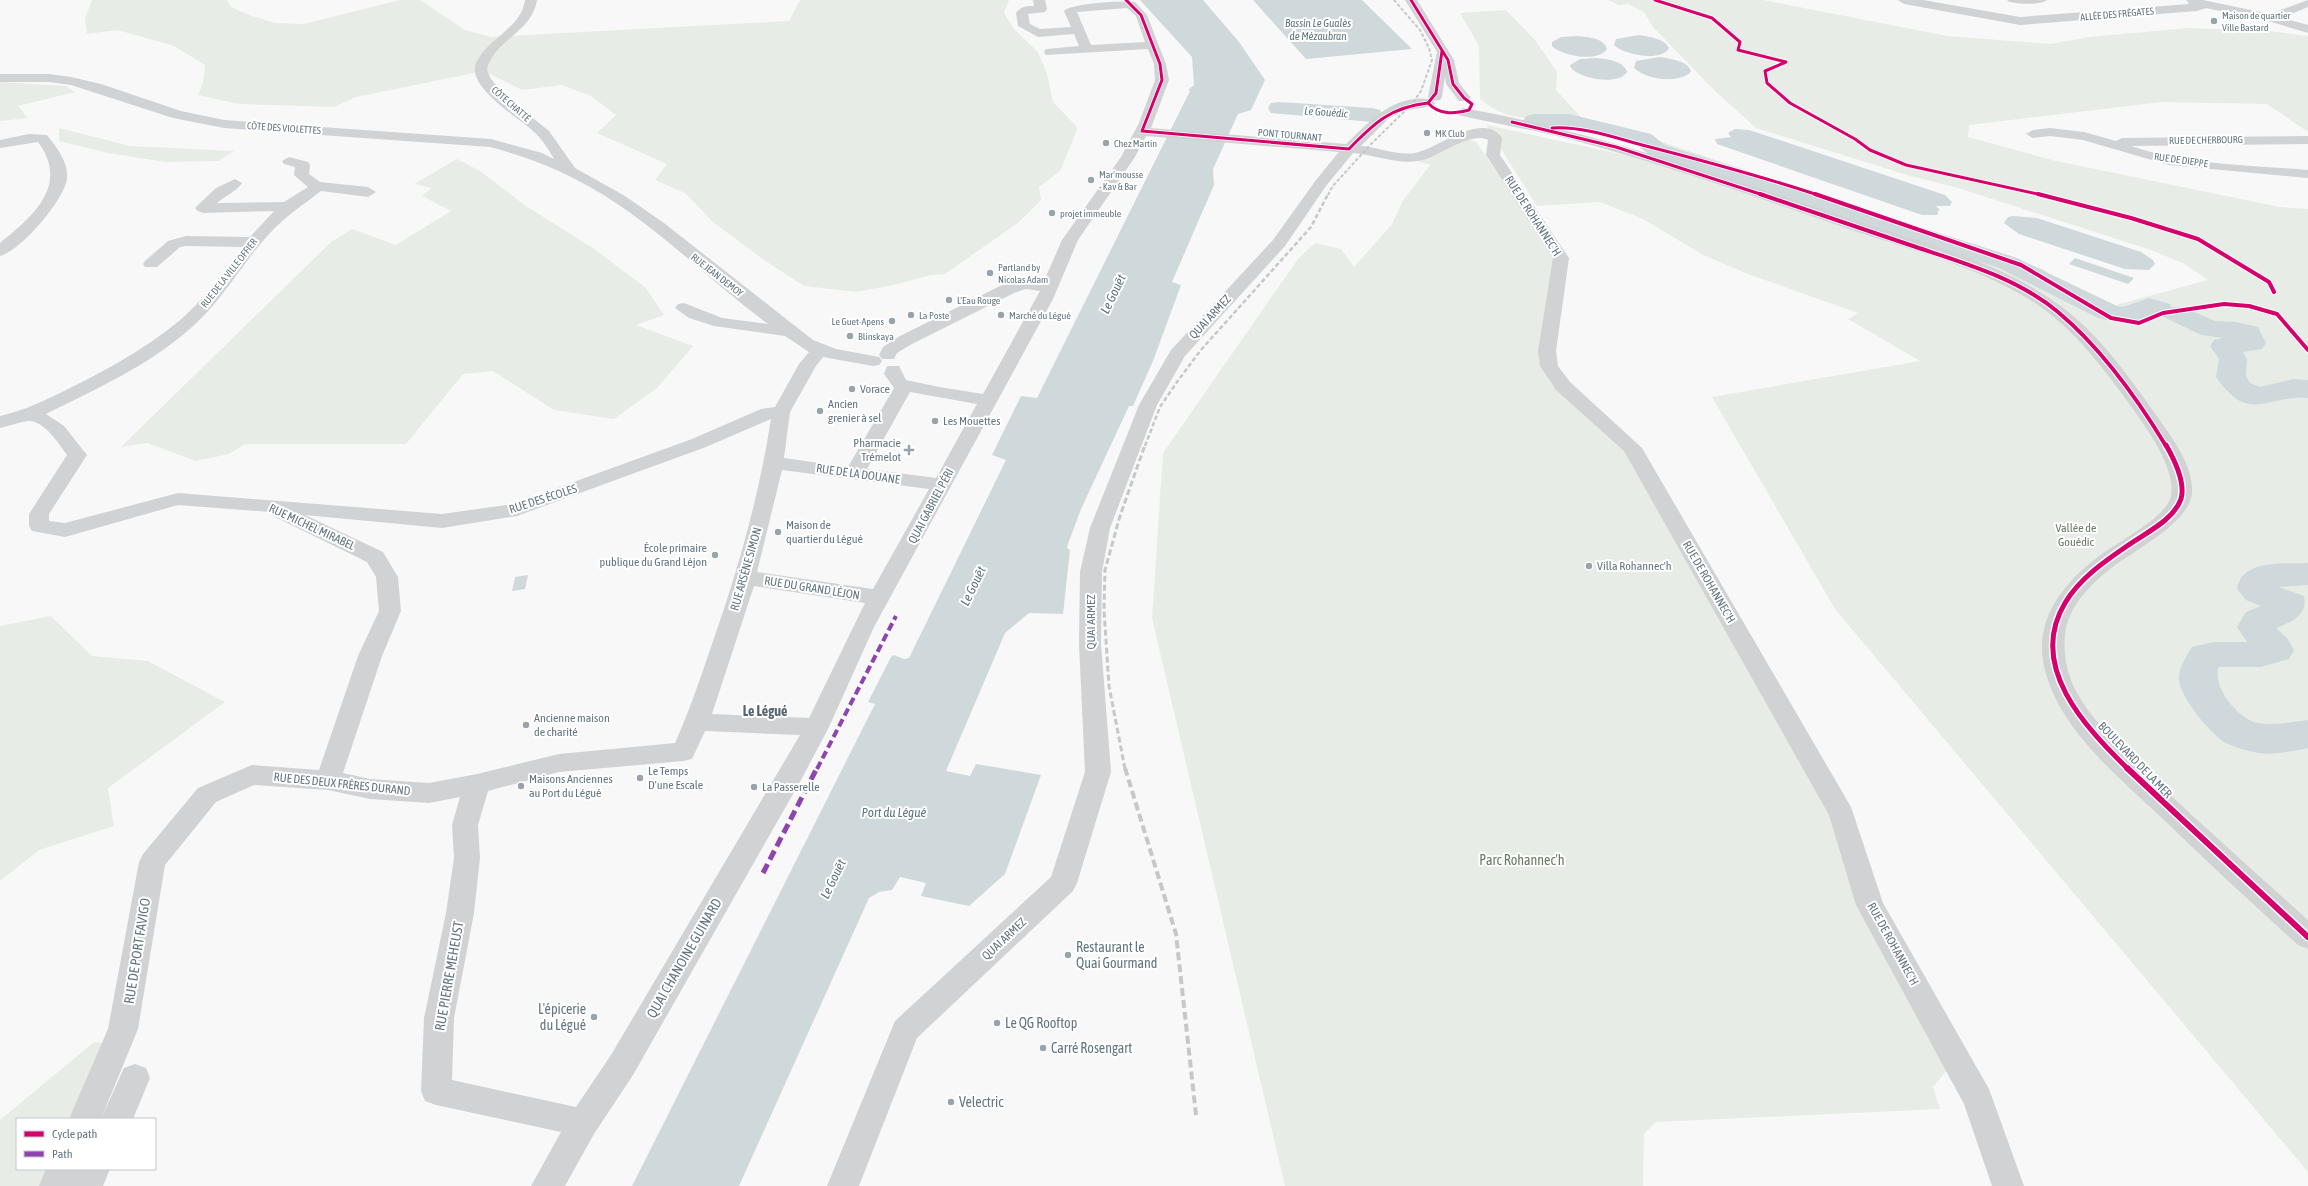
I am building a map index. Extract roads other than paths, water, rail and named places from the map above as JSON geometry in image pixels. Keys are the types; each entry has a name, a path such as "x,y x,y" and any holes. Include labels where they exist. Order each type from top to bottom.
{"street":[{"name":"CÔTE CHATTÉ","path":"531,0 528,13 508,37 483,59 481,69 486,82 545,135 569,170"},
{"path":"1039,0 1041,9 1022,13 1024,26 1038,33 1082,40 1154,45"},
{"path":"1411,0 1448,60 1453,84 1466,105"},
{"path":"1904,0 2012,20 2033,20 2052,17 2037,0"},
{"path":"2013,0 2040,0"},
{"path":"2182,0 2271,18 2308,29"},
{"path":"1082,40 1070,11 1076,8 1128,2"},
{"name":"QUAI GABRIEL PÉRI","path":"817,728 863,628 1050,287 1070,240 1114,179 1142,131 1162,80 1160,64 1154,45 1141,15 1128,2"},
{"name":"ALLÉE DES FRÉGATES","path":"2052,17 2068,18 2197,7 2205,4"},
{"path":"2271,18 2308,4"},
{"path":"1051,47 1082,40"},
{"path":"1432,100 1442,51"},
{"name":"CÔTE DES VIOLETTES","path":"0,78 49,78 71,81 96,87 178,115 224,124 491,143 514,147 569,170"},
{"name":"BOULEVARD DE LA MER","path":"1432,100 1437,110 1466,105 1512,122 1616,147 1669,163 1961,262 1997,276 2032,294 2058,312 2083,334 2144,411 2166,443 2179,471 2182,493 2174,512 2102,566 2072,593 2058,616 2053,642 2054,666 2066,695 2108,750 2202,842 2308,937"},
{"name":"QUAI ARMEZ","path":"843,1186 905,1030 1063,883 1098,772 1090,644 1091,572 1100,528 1148,405 1176,354 1279,243 1321,183 1349,149 1383,116 1397,108 1432,100"},
{"name":"PONT TOURNANT","path":"1142,131 1349,149"},
{"name":"RUE DE ROHANNEC'H","path":"1349,149 1409,158 1424,157 1471,133 1481,131 1491,134 1495,138 1493,155 1561,258 1547,351 1549,366 1562,386 1632,448 1842,814 1870,905 1978,1099 2008,1186"},
{"name":"RUE DE DIEPPE","path":"2033,134 2043,132 2063,133 2104,142 2169,161 2308,174"},
{"path":"0,144 29,138 42,138 53,154 59,168 59,181 54,191 27,228 0,251"},
{"name":"RUE DE CHERBOURG","path":"2104,142 2138,143 2150,141 2276,139 2308,140"},
{"path":"289,161 303,165 301,175 317,187 327,186 368,192"},
{"name":"RUE JEAN DEMOY","path":"569,170 613,194 788,331 819,351 884,362"},
{"path":"235,183 221,191 203,208 250,206 287,207"},
{"name":"RUE DE LA VILLE OFFIER","path":"0,422 30,415 116,372 153,349 186,324 206,304 252,242 287,207 300,200 317,187"},
{"path":"151,264 174,244 186,242 252,242"},
{"path":"989,400 938,393 900,384 884,362 889,351 906,340 1008,289 1026,284 1050,287"},
{"path":"684,308 693,314 728,324 788,331"},
{"path":"781,412 808,364 819,351"},
{"path":"854,474 905,385"},
{"name":"RUE ARSÈNE SIMON","path":"697,722 744,578 774,463 781,412"},
{"name":"RUE DES ÉCOLES","path":"268,505 442,521 518,510 699,443 756,417 768,413 781,412"},
{"name":"RUE MICHEL MIRABEL","path":"30,415 42,418 57,427 77,454 39,514 38,526 65,530 178,499 268,505 375,557 387,577 390,611 370,656 328,780"},
{"name":"RUE DE LA DOUANE","path":"774,463 942,484"},
{"name":"RUE DU GRAND LÉJON","path":"744,578 880,598"},
{"path":"697,722 817,728"},
{"name":"RUE DES DEUX FRÈRES DURAND","path":"207,796 252,775 328,780 370,789 429,793 477,784 559,763 683,752 697,722"},
{"name":"QUAI CHANOINE GUINARD","path":"546,1186 657,1006 817,728"},
{"name":"RUE PIERRE MEHEUST","path":"477,784 466,825 467,858 460,913 439,1018 436,1091 557,1116 583,1124"},
{"name":"RUE DE PORT FAVIGO","path":"85,1118 123,1029 152,862 207,796"},
{"path":"117,1118 135,1078"},
{"path":"54,1186 62,1170"},
{"path":"87,1186 94,1170"}],"water":[{"name":"Port du Légué","path":"1140,0 1203,0 1239,42 1265,80 1251,110 1238,114 1213,169 1214,185 1172,282 1181,285 1153,361 1133,406 1129,406 1081,509 1067,548 1070,550 1063,614 1029,613 1005,633 946,771 970,776 976,764 1041,775 1005,874 969,906 921,896 926,883 900,877 892,890 879,892 869,898 739,1186 632,1186 875,704 868,702 891,657 894,655 904,659 909,658 1006,460 992,455 1021,396 1037,398 1190,91 1188,90 1194,85 1192,57"},
{"name":"Bassin Le Gualès de Mézaubran","path":"1253,0 1362,0 1412,49 1306,59"},
{"path":"1639,35 1660,40 1669,48 1665,53 1642,56 1625,51 1614,45 1616,39"},
{"path":"1578,36 1599,40 1603,42 1607,49 1596,56 1588,57 1564,53 1552,46 1552,42 1561,37"},
{"path":"1660,57 1682,62 1689,67 1691,71 1689,74 1676,79 1661,79 1653,78 1639,72 1634,68 1636,61"},
{"path":"1597,58 1619,63 1627,72 1616,79 1599,79 1591,78 1576,72 1570,65 1580,59"},
{"path":"1735,129 1749,130 1945,195 1952,202 1950,206 1936,206 1939,209 1937,215 1922,215 1717,144 1715,139 1731,137 1728,133"},
{"path":"2008,217 2037,218 2141,252 2153,260 2155,264 2149,270 2125,269 2019,234 2004,223"},
{"path":"2075,258 2134,278 2128,284 2069,264"},
{"path":"528,575 525,589 512,591 515,577"}],"waterway":[{"name":"Le Gouédic","path":"1279,108 1372,115"},
{"name":"Le Gouédic","path":"1534,121 1569,121 1643,139 1656,148"},
{"name":"Le Gouédic","path":"1658,150 2008,263 2108,312 2126,316 2149,306 2160,310"},
{"name":"Le Gouédic","path":"2175,314 2211,329 2236,330 2248,333 2252,343 2224,346 2233,359 2231,377 2240,389 2257,397 2293,388 2308,389"},
{"name":"Le Gouédic","path":"2308,574 2264,577 2255,581 2254,589 2263,595 2292,604 2291,608 2259,621 2255,627 2276,650 2269,653 2252,655 2223,654 2205,656 2197,675 2201,691 2217,713 2238,732 2259,738 2280,739 2308,734"}],"railway":[{"path":"1328,195 1332,187 1371,144 1412,104 1421,91 1432,60 1429,48 1420,30 1394,0"},
{"path":"1145,446 1160,407 1177,382 1200,351 1311,227 1328,194"},
{"path":"1125,769 1109,686 1104,610 1105,570 1120,516 1145,445"},
{"path":"1125,768 1176,934 1196,1115"}],"place":[{"name":"Maison de quartier Ville Bastard","path":"2214,21"},
{"name":"MK Club","path":"1427,133"},
{"name":"Chez Martin","path":"1106,143"},
{"name":"Mar'mousse - Kav & Bar","path":"1091,180"},
{"name":"projet immeuble","path":"1052,213"},
{"name":"Pørtland by Nicolas Adam","path":"990,273"},
{"name":"L'Eau Rouge","path":"949,300"},
{"name":"La Poste","path":"911,315"},
{"name":"Marché du Légué","path":"1001,315"},
{"name":"Le Guet-Apens","path":"892,321"},
{"name":"Blinskaya","path":"850,336"},
{"name":"Vorace","path":"852,389"},
{"name":"Ancien grenier à sel","path":"820,411"},
{"name":"Les Mouettes","path":"935,421"},
{"name":"Pharmacie Trémelot","path":"909,450"},
{"name":"Maison de quartier du Légué","path":"778,532"},
{"name":"École primaire publique du Grand Léjon","path":"715,555"},
{"name":"Villa Rohannec'h","path":"1589,566"},
{"name":"Ancienne maison de charité","path":"526,725"},
{"name":"Le Temps D'une Escale","path":"640,778"},
{"name":"Maisons Anciennes au Port du Légué","path":"521,786"},
{"name":"La Passerelle","path":"754,787"},
{"name":"Restaurant le Quai Gourmand","path":"1068,955"},
{"name":"L'épicerie du Légué","path":"594,1017"},
{"name":"Le QG Rooftop","path":"997,1023"},
{"name":"Carré Rosengart","path":"1043,1048"},
{"name":"Velectric","path":"951,1102"}],"district":[{"name":"Le Légué","path":"765,711"}],"water label":[{"name":"Le Gouët","path":"1113,294"},
{"name":"Le Gouët","path":"973,586"},
{"name":"Le Gouët","path":"833,879"}],"park label":[{"name":"Vallée de Gouédic","path":"2076,535"},
{"name":"Parc Rohannec'h","path":"1522,860"}]}
